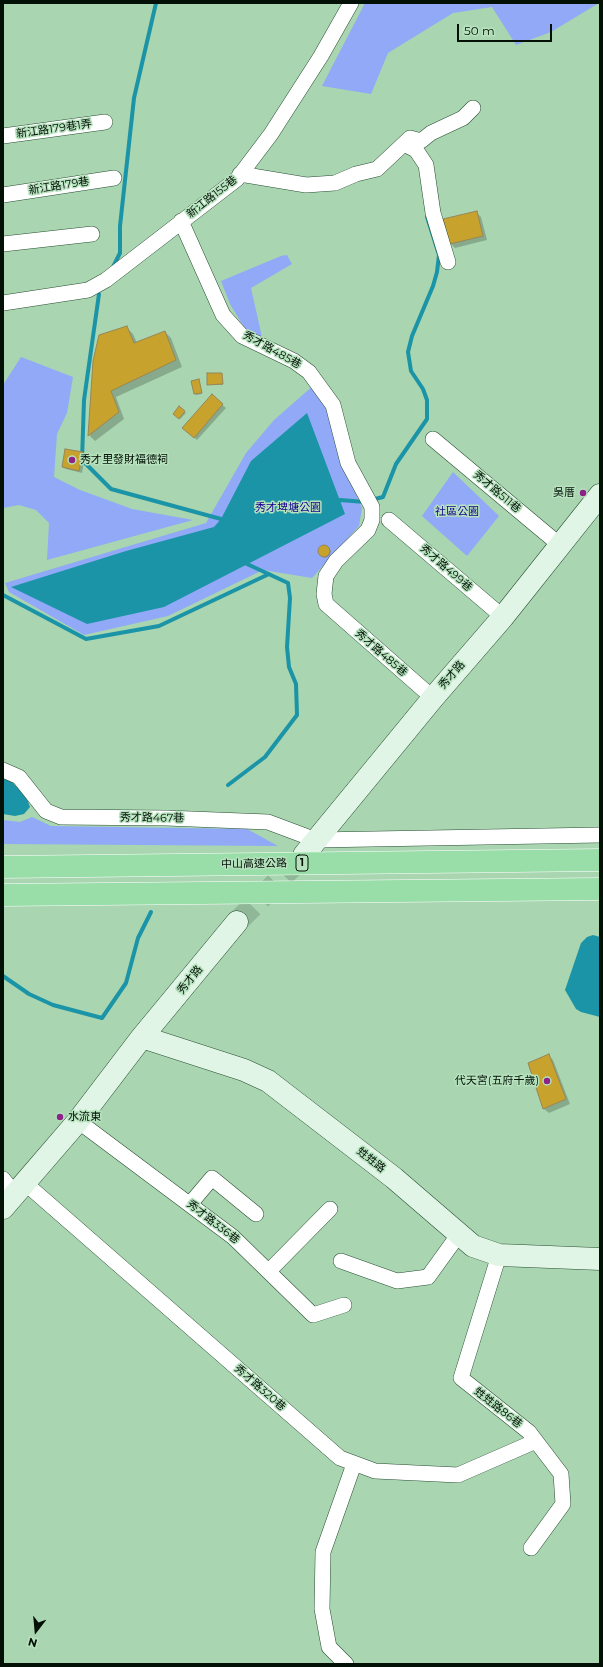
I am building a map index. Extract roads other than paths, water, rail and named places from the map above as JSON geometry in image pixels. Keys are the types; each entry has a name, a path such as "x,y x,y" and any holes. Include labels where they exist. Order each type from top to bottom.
{"highway":[{"name":"中山高速公路","path":"3,867 600,860"},
{"path":"3,895 600,889"}],"main road":[{"name":"秀才路","path":"310,847 432,698 503,617 561,546 600,495"},
{"name":"秀才路","path":"12,1191 78,1121 142,1037 237,922"},
{"name":"甡甡路","path":"142,1037 244,1070 268,1081 394,1178 473,1246 499,1256 600,1259"}],"street":[{"name":"新江路155巷","path":"3,303 88,290 106,280 237,179 271,134 321,56 351,3"},
{"path":"240,174 306,184 335,183 356,174 377,169 410,138 420,141 431,133 462,118 473,108"},
{"name":"新江路179巷1弄","path":"3,136 105,122"},
{"path":"404,144 416,150 426,165 433,213 448,262"},
{"name":"新江路179巷","path":"3,195 114,178"},
{"name":"秀才路485巷","path":"181,221 223,315 242,336 294,361 309,372 333,404 348,463 372,507 372,520 368,530 336,560 326,576 324,594 326,604 432,698"},
{"path":"3,244 92,234"},
{"name":"秀才路511巷","path":"433,439 561,546"},
{"name":"秀才路499巷","path":"389,520 503,617"},
{"name":"秀才路467巷","path":"3,770 19,777 46,811 62,817 166,818 268,822 310,847"},
{"path":"310,847 600,835"},
{"name":"秀才路336巷","path":"78,1121 233,1237 313,1315 344,1305"},
{"path":"190,1204 212,1178 256,1214"},
{"name":"秀才路320巷","path":"12,1191 340,1458 375,1471 458,1475 536,1441"},
{"path":"269,1271 330,1208"},
{"path":"341,1261 397,1282 428,1277 459,1234"},
{"name":"甡甡路86巷","path":"499,1256 461,1378 529,1432 561,1474 563,1504 531,1548"},
{"path":"346,1664 329,1648 322,1609 323,1552 354,1464"}],"waterway":[{"path":"113,267 120,253 120,226 134,98 156,3"},
{"path":"371,500 383,497 396,464 427,419 427,400 423,389 411,371 408,352 412,336 433,286 437,272 439,255 427,217"},
{"path":"99,294 84,400 82,460 111,489 221,519 223,523"},
{"path":"336,502 340,500 365,502"},
{"path":"228,785 265,757 297,715 296,684 289,667 287,647 290,598 288,583 247,564 246,561"},
{"path":"3,595 86,639 159,626 269,574"},
{"path":"3,976 29,994 53,1005 102,1018 126,983 138,938 151,912"}],"tunnel":[{"path":"237,922 304,855"}],"place":[{"name":"秀才里發財福德祠","path":"72,460"},
{"name":"吳厝","path":"583,493"},
{"name":"代天宮(五府千歲)","path":"547,1081"},
{"name":"水流東","path":"60,1117"}],"park label":[{"name":"秀才埤塘公園","path":"288,508"},
{"name":"社區公園","path":"457,512"}]}
